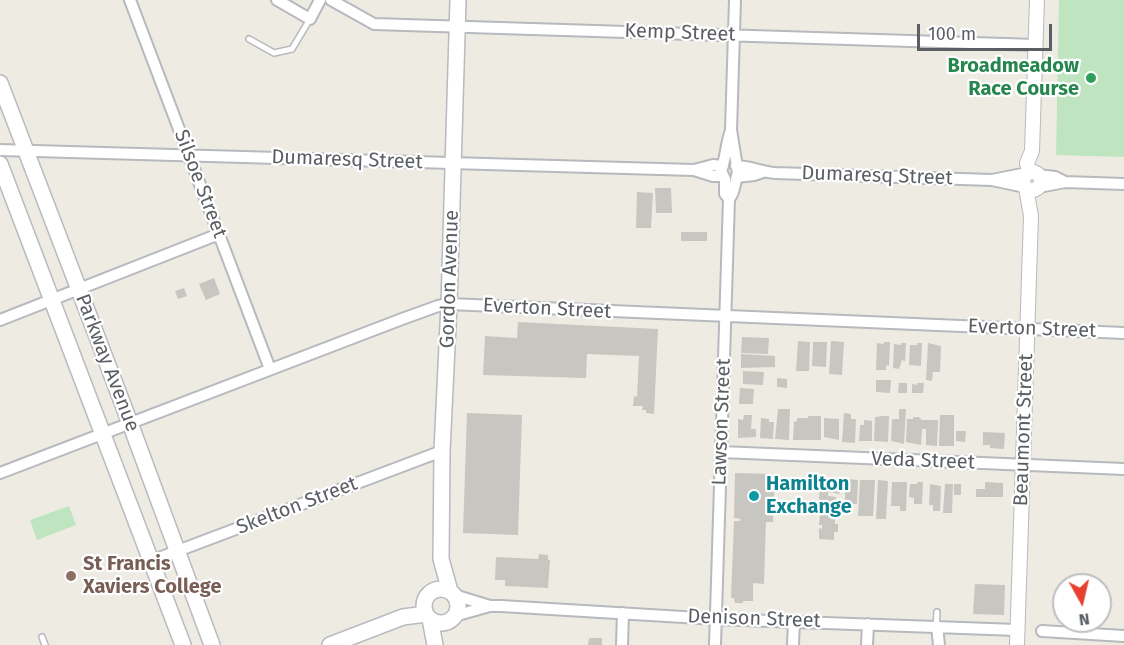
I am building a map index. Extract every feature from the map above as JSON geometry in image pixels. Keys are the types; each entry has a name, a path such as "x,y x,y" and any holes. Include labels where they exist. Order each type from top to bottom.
{"main road":[{"name":"Gordon Avenue","path":"435,645 436,574 441,559 442,451 458,0"},
{"name":"Parkway Avenue","path":"0,83 212,645"},
{"name":"Parkway Avenue","path":"0,164 183,645"},
{"name":"Gordon Avenue","path":"435,610 457,604 441,559"},
{"path":"435,610 442,589 452,593"},
{"name":"Gordon Avenue","path":"435,610 441,645"},
{"name":"Denison Street","path":"330,645 403,617 435,610"}],"street":[{"name":"Silsoe Street","path":"130,0 270,369"},
{"path":"277,0 310,19 320,0"},
{"name":"Kemp Street","path":"331,0 374,24 1036,45"},
{"name":"Lawson Street","path":"715,645 729,200 734,192 730,171 735,142 731,130 735,0"},
{"name":"Beaumont Street","path":"1017,645 1032,181 1036,157 1032,151 1037,0"},
{"name":"Dumaresq Street","path":"0,150 694,170 713,176 730,171 754,175 763,172 1032,181 1055,177 1065,182 1124,184"},
{"path":"0,320 219,234"},
{"name":"Everton Street","path":"0,472 438,306 449,304 1124,333"},
{"name":"Skelton Street","path":"151,561 442,451"},
{"name":"Veda Street","path":"721,452 1124,469"},
{"name":"Denison Street","path":"452,593 490,606"},
{"name":"Denison Street","path":"435,610 490,606 716,619 1017,630"},
{"path":"622,645 623,613"},
{"path":"793,645 794,621"},
{"path":"867,624 867,645"},
{"path":"937,626 939,645"},
{"path":"1042,631 1095,640 1124,636"}],"lane":[{"path":"249,39 274,53 292,49 310,19"},
{"path":"937,612 937,626"},
{"path":"42,638 45,645"}],"green space":[{"name":"Broadmeadow Race Course","path":"1059,0 1124,0 1124,157 1056,155"},
{"path":"69,506 76,525 37,540 30,520"}],"building":[{"path":"655,188 671,188 672,213 656,213"},
{"path":"637,192 653,193 651,228 636,228"},
{"path":"681,232 707,232 707,241 681,241"},
{"path":"214,278 220,294 206,300 199,284"},
{"path":"184,288 187,296 178,299 175,291"},
{"path":"518,322 658,329 654,414 646,413 646,410 642,410 643,406 633,406 634,396 637,397 639,356 587,354 586,378 483,375 485,336 517,338"},
{"path":"742,337 769,338 768,354 741,353"},
{"path":"798,341 810,342 809,371 796,371"},
{"path":"831,341 844,342 842,375 829,374"},
{"path":"813,342 827,342 826,367 812,366"},
{"path":"884,342 890,342 889,366 886,365 886,370 876,370 877,343 884,344"},
{"path":"901,343 906,343 905,361 902,360 899,369 893,368 894,344 901,345"},
{"path":"917,343 922,343 921,366 909,365 910,345 917,345"},
{"path":"928,343 941,346 940,372 933,372 932,381 926,380"},
{"path":"741,354 775,356 775,367 741,368"},
{"path":"743,371 764,372 763,385 743,384"},
{"path":"777,378 787,379 787,388 777,387"},
{"path":"876,380 891,380 890,393 876,392"},
{"path":"899,383 907,383 907,393 898,393"},
{"path":"917,383 924,383 923,393 912,393 912,384 917,385"},
{"path":"740,388 754,389 753,404 739,404"},
{"path":"778,409 790,409 789,440 775,439"},
{"path":"899,409 906,409 904,444 891,441 892,419 899,419"},
{"path":"467,413 522,415 518,535 463,533"},
{"path":"844,413 851,414 851,419 856,419 855,443 842,442"},
{"path":"744,415 752,415 751,429 756,429 756,437 738,438 738,419 743,420"},
{"path":"940,415 954,415 954,446 939,446"},
{"path":"808,416 821,416 821,440 793,440 794,422 797,418 808,418"},
{"path":"889,416 888,442 874,441 875,417"},
{"path":"913,417 919,417 922,420 938,420 937,446 926,445 926,429 922,429 921,445 906,442 907,419 913,419"},
{"path":"761,418 774,422 773,439 760,438"},
{"path":"824,418 839,419 839,440 824,437"},
{"path":"864,420 872,421 872,441 859,441 860,425 864,425"},
{"path":"956,431 966,431 965,442 956,441"},
{"path":"983,432 1005,433 1004,449 983,445"},
{"path":"735,473 775,474 773,522 766,522 764,584 753,583 753,601 743,601 743,603 735,603 734,598 731,598 734,521 741,519 734,518"},
{"path":"821,477 840,479 840,494 828,492 828,496 836,497 836,504 839,504 839,518 835,518 838,532 834,532 834,540 819,539 819,528 822,529 822,525 819,525 820,515 822,515 823,506 820,506 819,497"},
{"path":"845,479 858,480 857,504 848,504 845,501"},
{"path":"860,480 875,480 873,516 858,516"},
{"path":"878,480 888,481 886,519 876,519"},
{"path":"892,482 907,482 906,511 900,511 900,506 891,506"},
{"path":"917,482 923,482 922,504 914,504 914,498 909,497 910,484 917,484"},
{"path":"985,482 1003,483 1003,497 976,497 976,489 985,489"},
{"path":"930,484 941,486 940,511 933,511 933,505 929,505"},
{"path":"945,484 953,484 952,513 943,513"},
{"path":"954,484 961,484 961,495 954,495"},
{"path":"539,554 548,555 548,560 550,560 548,588 505,586 505,580 495,580 496,557 538,559"},
{"path":"975,584 1005,585 1004,615 973,614"},
{"path":"589,638 602,638 602,645 588,645"}],"place":[{"name":"Broadmeadow Race Course","path":"1091,78"},
{"name":"Hamilton Exchange","path":"754,496"},
{"name":"St Francis Xaviers College","path":"71,576"}]}
